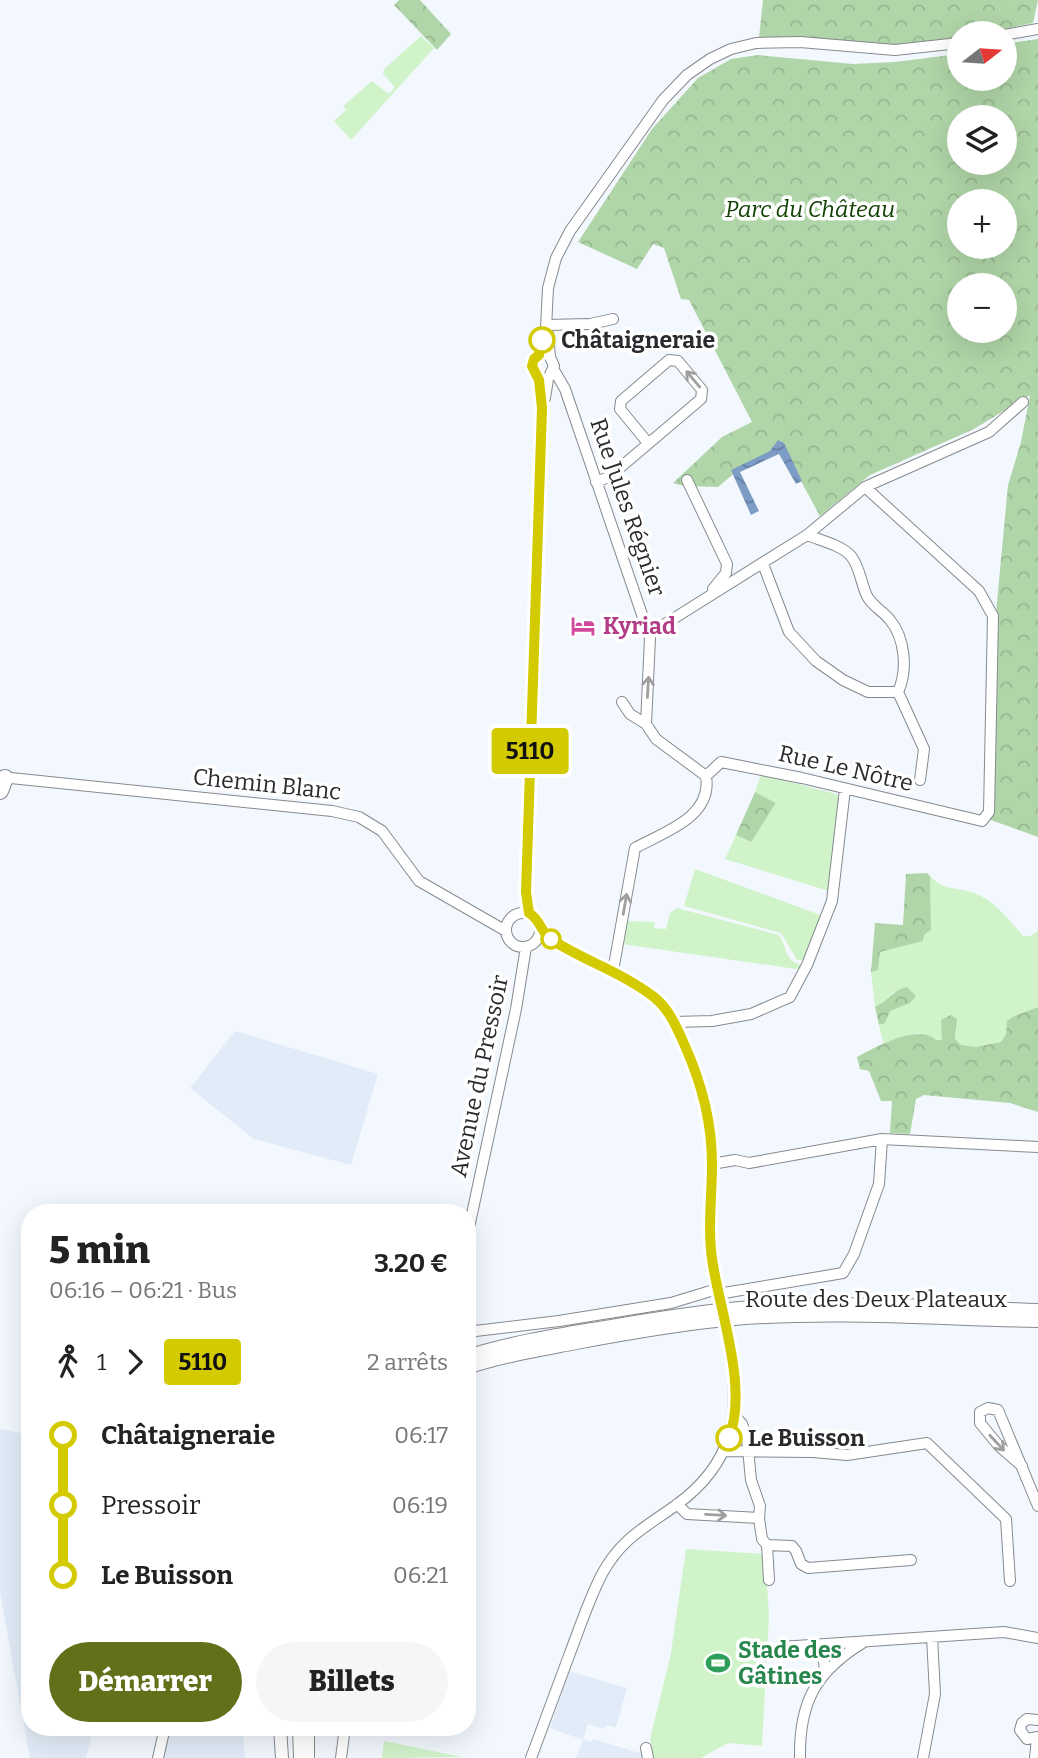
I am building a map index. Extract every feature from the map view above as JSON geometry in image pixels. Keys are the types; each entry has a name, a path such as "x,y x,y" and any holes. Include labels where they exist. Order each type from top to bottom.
{"main road":[{"name":"Route des Deux Plateaux","path":"476,1354 514,1343 665,1317 751,1307 832,1305 1038,1310"},
{"name":"Route des Deux Plateaux","path":"476,1365 601,1338 692,1323 798,1316 1038,1321"},
{"path":"476,1372 498,1365 584,1348 601,1338"},
{"path":"476,1348 497,1342 514,1343"},
{"path":"281,1736 282,1758"},
{"path":"288,1736 289,1758"},
{"path":"299,1736 300,1758"},
{"path":"308,1736 308,1758"}],"street":[{"path":"1017,33 1038,29"},
{"path":"544,356 548,288 556,258 570,232 663,100 687,75 731,49 756,43 800,42 895,50 947,44"},
{"path":"546,326 590,324 613,319"},
{"path":"539,935 538,920 529,913 526,892 542,408 537,375 532,366 534,359 544,356 554,362 542,408"},
{"path":"596,482 609,477 701,399 702,390 678,361 669,360 621,401 620,409 648,443"},
{"path":"537,375 543,377 552,372"},
{"name":"Rue Jules Régnier","path":"552,372 565,389 649,634 646,724"},
{"path":"649,634 807,535 865,487 989,432 1023,402"},
{"path":"687,480 727,564 726,573 706,597"},
{"name":"Rue Le Nôtre","path":"706,776 720,762 803,778 982,821 989,812 993,616 979,591 865,487"},
{"path":"807,535 844,549 853,558 867,597 890,620 897,632 904,657 903,681 898,692 924,749 920,780"},
{"path":"763,564 789,632 816,661 843,680 868,692 898,692"},
{"path":"613,971 635,848 689,818 701,807 706,795 706,776 656,738 646,724 630,714 622,702"},
{"name":"Chemin Blanc","path":"2,782 332,811 359,817 382,831 419,881 491,922 510,922"},
{"path":"674,1022 712,1021 751,1014 790,997 807,965 832,901 845,789"},
{"path":"526,892 510,922 508,937 521,946 539,935 551,939 613,971 653,997 674,1022 702,1091 709,1118 712,1164 710,1231 718,1294 734,1372 734,1415 731,1433 723,1451 708,1475 677,1504 632,1534 603,1573 582,1620 531,1758"},
{"path":"510,922 529,913"},
{"name":"Avenue du Pressoir","path":"474,1204 523,965 521,946"},
{"path":"712,1164 735,1160 749,1163 882,1139 1038,1147"},
{"path":"476,1331 559,1321 843,1273 855,1254 879,1184 882,1139"},
{"path":"1022,1466 999,1446 980,1423 980,1412 988,1408 998,1410 1022,1466 1038,1506"},
{"path":"734,1415 742,1424 749,1452 751,1480 760,1506 762,1539 767,1545 769,1580"},
{"path":"723,1451 847,1455 927,1444 1006,1518 1010,1581"},
{"path":"677,1504 687,1514 759,1518"},
{"path":"767,1545 793,1546 800,1564 808,1568 911,1560"},
{"path":"781,1647 1003,1632 1038,1638"},
{"path":"923,1758 935,1694 932,1637"},
{"path":"800,1758 800,1735 807,1703 819,1678 847,1653 867,1641"},
{"path":"811,1645 821,1651 824,1673"},
{"path":"1035,1758 1037,1738 1027,1739 1022,1734 1021,1727 1027,1719 1038,1720"},
{"path":"152,1758 157,1736"},
{"path":"158,1758 162,1736"},
{"path":"341,1758 344,1736"}],"shaded area":[{"path":"235,1031 378,1074 351,1165 254,1139 190,1088"},
{"path":"0,1429 21,1433 21,1708 0,1593"},
{"path":"569,1671 627,1688 616,1727 606,1725 604,1729 588,1724 583,1739 592,1742 593,1739 643,1754 644,1758 576,1758 583,1740 550,1728"},
{"path":"26,1736 91,1736 86,1758 30,1758"},
{"path":"165,1736 243,1736 245,1758 160,1758"}],"green space":[{"path":"399,0 420,0 451,34 437,50 394,5"},
{"path":"763,0 1038,0 1033,23 1017,26 1017,21 947,21 947,41 930,45 758,47"},
{"path":"421,36 434,48 351,140 334,121 346,110 343,106 372,81 389,94 395,87 383,74 384,69"},
{"name":"Parc du Château","path":"1038,39 1038,837 988,819 995,623 1008,485 1021,442 1030,395 974,429 870,475 820,516 784,450 737,471 718,487 673,483 722,437 752,422 689,300 681,299 664,248 653,244 637,269 578,242 652,129 698,78 731,59 758,55 853,64 947,56 947,91 1017,91 1017,42"},
{"path":"761,774 836,794 841,799 829,891 725,859 736,835 750,842 776,803 755,792"},
{"path":"755,792 776,803 751,842 736,835"},
{"path":"695,869 823,916 806,960 797,960 781,933 684,906"},
{"path":"927,873 930,876 931,930 924,935 923,941 880,952 878,970 871,972 875,923 903,925 906,874"},
{"path":"930,876 946,887 974,893 988,900 1023,936 1030,936 1038,931 1038,1007 1008,1020 1006,1034 1001,1042 975,1047 961,1045 955,1039 957,1030 941,1020 942,1040 919,1033 883,1043 879,1025 885,1023 896,990 875,1007 871,972 878,970 880,952 923,941 924,935 931,930"},
{"path":"677,908 779,935 789,958 804,966 803,970 622,944 626,921 655,922 654,928 666,929 670,913"},
{"path":"907,987 916,996 910,1003 890,1011 885,1023 879,1025 875,1007"},
{"path":"1038,1007 1038,1112 1010,1103 924,1095 916,1099 910,1134 890,1133 892,1101 881,1101 869,1071 860,1069 857,1057 908,1035 928,1035 942,1040 941,1020 951,1015 957,1019 955,1039 961,1045 975,1047 1001,1042 1006,1034 1007,1021"},
{"name":"Stade des Gâtines","path":"686,1549 765,1554 769,1616 762,1746 728,1743 701,1758 654,1758 650,1739 671,1653"},
{"path":"384,1741 462,1757 382,1758"}],"water":[{"path":"778,440 784,443 802,481 796,484 779,454 740,472 759,511 751,515 731,470 770,451"}],"bus line":[{"name":"5110","path":"542,340 539,355 532,366 539,380 542,408 526,892 529,913 538,920 541,931 551,939 613,971 664,1007 674,1022 692,1063 709,1118 712,1262 734,1372 734,1415 729,1438"}],"place":[{"name":"Châtaigneraie","path":"542,340"},
{"name":"Kyriad","path":"583,626"},
{"name":"Le Buisson","path":"729,1438"},
{"name":"Stade des Gâtines","path":"718,1663"}]}
